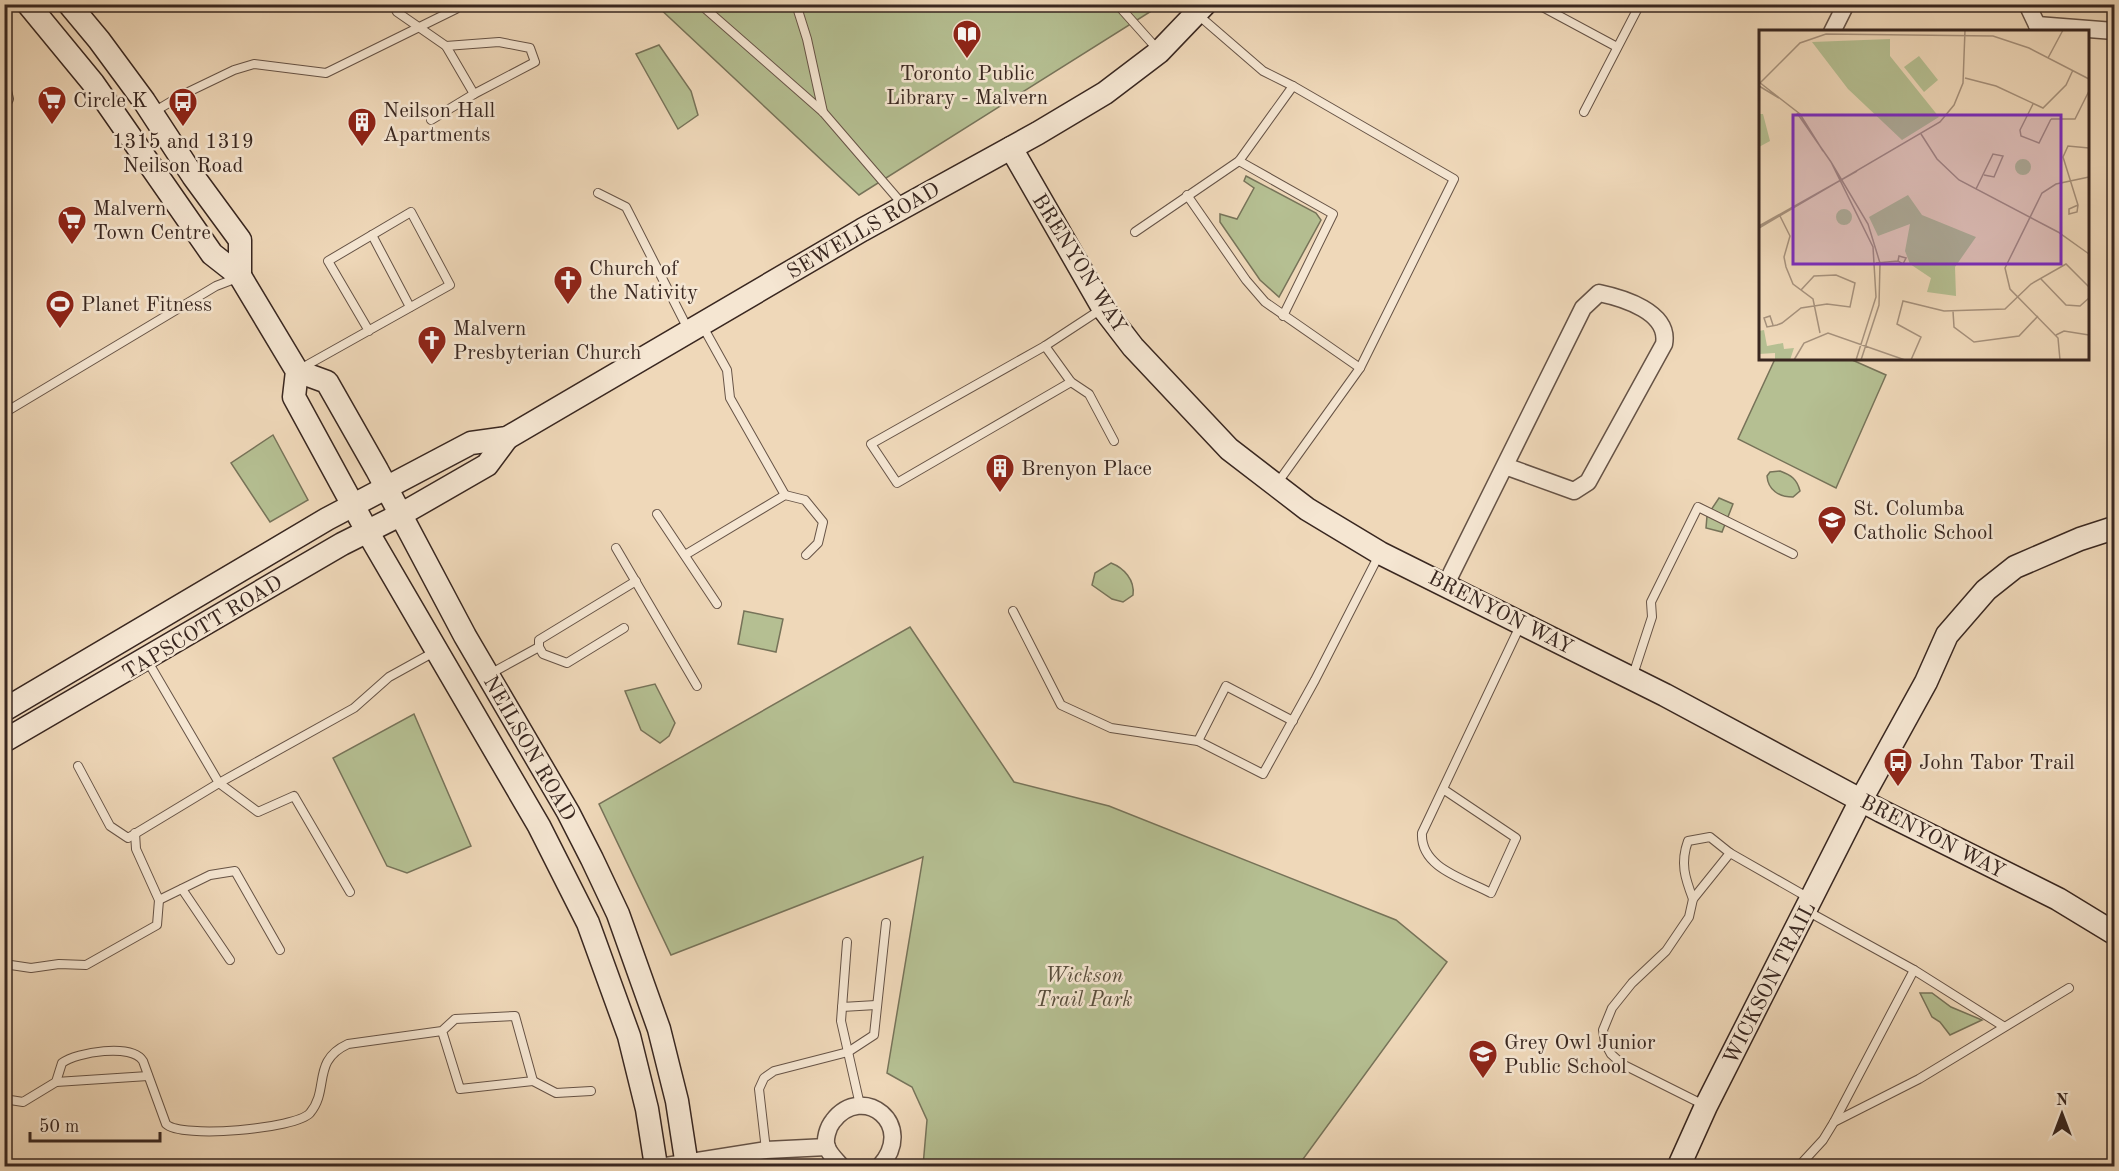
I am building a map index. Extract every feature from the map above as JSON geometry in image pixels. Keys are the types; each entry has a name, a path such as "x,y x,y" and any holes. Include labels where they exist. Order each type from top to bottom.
{"street":[{"path":"28,4 61,42 127,130 212,254 240,276 297,371"},
{"path":"69,4 99,40 152,113 240,240 240,276"},
{"path":"1833,30 1846,4"},
{"path":"2027,4 2036,28 2089,30"},
{"name":"SEWELLS ROAD","path":"387,489 471,443 507,438 1105,93 1159,52 1201,9"},
{"path":"2089,30 2115,31"},
{"path":"127,130 152,113"},
{"name":"BRENYON WAY","path":"1011,148 1103,308 1133,347 1229,449 1316,515 1380,553 1632,678 1861,800 2058,899 2115,933"},
{"path":"1446,584 1583,308 1599,293 1618,297 1656,316 1665,335 1664,344 1588,483 1574,491 1505,466"},
{"name":"NEILSON ROAD","path":"656,1167 629,1036 588,923 539,826 367,531 294,397 297,371 327,382 465,636 568,812 618,914 659,1029 677,1101 680,1166"},
{"name":"SEWELLS ROAD","path":"400,516 487,465 507,438"},
{"name":"TAPSCOTT ROAD","path":"4,710 353,506 387,489"},
{"name":"TAPSCOTT ROAD","path":"4,741 367,531 400,516"},
{"path":"1861,800 1904,725 1947,635 1986,590 2015,567 2070,543 2115,528"},
{"path":"438,650 465,636"},
{"name":"WICKSON TRAIL","path":"1679,1167 1706,1106 1861,800"},
{"path":"841,1167 827,1147 828,1126 840,1111 860,1105 879,1110 892,1126 894,1141 890,1155 880,1167"},
{"path":"680,1166 766,1150 827,1147"}],"lane":[{"path":"393,4 397,12 446,46 474,94"},
{"path":"152,113 182,95 234,70 254,64 326,74 456,9 456,4"},
{"path":"700,4 823,112 905,207"},
{"path":"796,4 807,39 823,112"},
{"path":"1117,4 1159,52"},
{"path":"1537,4 1617,47"},
{"path":"1584,112 1640,4"},
{"path":"1201,9 1263,71 1454,179 1360,368 1276,485"},
{"path":"431,120 535,62 530,48 499,42 446,46"},
{"path":"4,78 9,99 4,109"},
{"path":"1135,232 1239,161 1293,86"},
{"path":"1239,161 1333,214 1283,316"},
{"path":"598,193 626,207 695,328 727,370 730,398 785,495"},
{"path":"1187,195 1246,280 1265,302 1360,368"},
{"path":"297,371 450,285 411,212 328,261 369,330"},
{"path":"372,235 410,307"},
{"path":"4,413 216,286 240,276"},
{"path":"1071,382 897,483 872,444 1046,346 1103,308"},
{"path":"1046,346 1071,382 1089,394 1114,441"},
{"path":"685,555 785,495 805,500 823,522 818,543 806,555"},
{"path":"1632,678 1652,617 1651,602 1698,507 1794,554"},
{"path":"657,514 717,604"},
{"path":"616,548 697,686"},
{"path":"1013,611 1061,705 1111,728 1198,741 1263,774 1380,553"},
{"path":"624,628 567,663 543,654 539,647 538,640 636,582"},
{"path":"1443,789 1516,838 1491,893 1432,862 1425,852 1422,840 1424,825 1521,624"},
{"path":"488,675 539,647"},
{"path":"78,766 110,826 128,838 219,783 354,708 389,677 438,650"},
{"path":"147,660 219,783 258,812 294,796 350,892"},
{"path":"1198,741 1226,686 1293,721"},
{"path":"4,964 32,968 59,964 86,965 157,924 159,900 136,849 135,833"},
{"path":"1693,899 1683,870 1683,854 1688,841 1710,837 1808,905 2003,1026"},
{"path":"1706,1106 1622,1064 1611,1054 1603,1030 1611,1008 1632,983 1666,951 1689,917 1693,899 1730,853"},
{"path":"159,900 210,875 235,871 280,950"},
{"path":"182,889 230,960"},
{"path":"766,1150 759,1089 764,1078 774,1071 848,1052 874,1035 886,923"},
{"path":"847,942 841,1021 860,1105"},
{"path":"1798,1167 1823,1140 1834,1122 1914,970"},
{"path":"1834,1122 1919,1078 2069,988"},
{"path":"842,1007 876,1005"},
{"path":"56,1082 62,1063 70,1057 91,1053 136,1053 143,1060 166,1124 170,1128 179,1131 214,1131 287,1124 309,1115 317,1098 326,1062 338,1048 348,1044 442,1031 455,1019 516,1016 533,1081"},
{"path":"442,1031 460,1089 533,1081 556,1093 591,1091"},
{"path":"4,1099 23,1102 56,1082 148,1076"}],"green space":[{"path":"1149,4 1153,10 859,195 656,5"},
{"path":"659,45 691,91 698,115 678,129 636,54"},
{"path":"1246,176 1316,213 1321,220 1279,297 1260,280 1220,222 1220,214 1237,219 1254,188 1244,181"},
{"path":"1775,360 1852,360 1886,375 1836,488 1738,439"},
{"path":"273,435 308,500 270,522 231,463"},
{"path":"1780,471 1797,483 1800,491 1793,497 1779,494 1772,489 1768,481 1767,476 1770,472"},
{"path":"1719,498 1733,504 1722,532 1706,528 1707,516"},
{"path":"1111,563 1124,571 1132,584 1133,595 1123,602 1112,599 1092,585 1095,573"},
{"path":"744,611 783,619 776,652 738,644"},
{"name":"Wickson Trail Park","path":"910,627 1014,782 1109,806 1396,920 1447,962 1298,1166 923,1166 927,1120 912,1087 887,1073 923,857 671,955 599,804"},
{"path":"655,684 675,723 669,736 660,743 641,730 625,691"},
{"path":"414,714 471,846 407,873 387,866 333,758"},
{"path":"1920,993 1932,993 1951,1007 1982,1020 1950,1035 1940,1022 1932,1017"}],"place":[{"name":"Toronto Public Library - Malvern","path":"967,60"},
{"name":"Circle K","path":"52,126"},
{"name":"1315 and 1319 Neilson Road","path":"183,128"},
{"name":"Neilson Hall Apartments","path":"362,148"},
{"name":"Malvern Town Centre","path":"72,246"},
{"name":"Church of the Nativity","path":"568,306"},
{"name":"Planet Fitness","path":"60,330"},
{"name":"Malvern Presbyterian Church","path":"432,366"},
{"name":"Brenyon Place","path":"1000,494"},
{"name":"St. Columba Catholic School","path":"1832,546"},
{"name":"John Tabor Trail","path":"1898,788"},
{"name":"Grey Owl Junior Public School","path":"1483,1080"}]}
